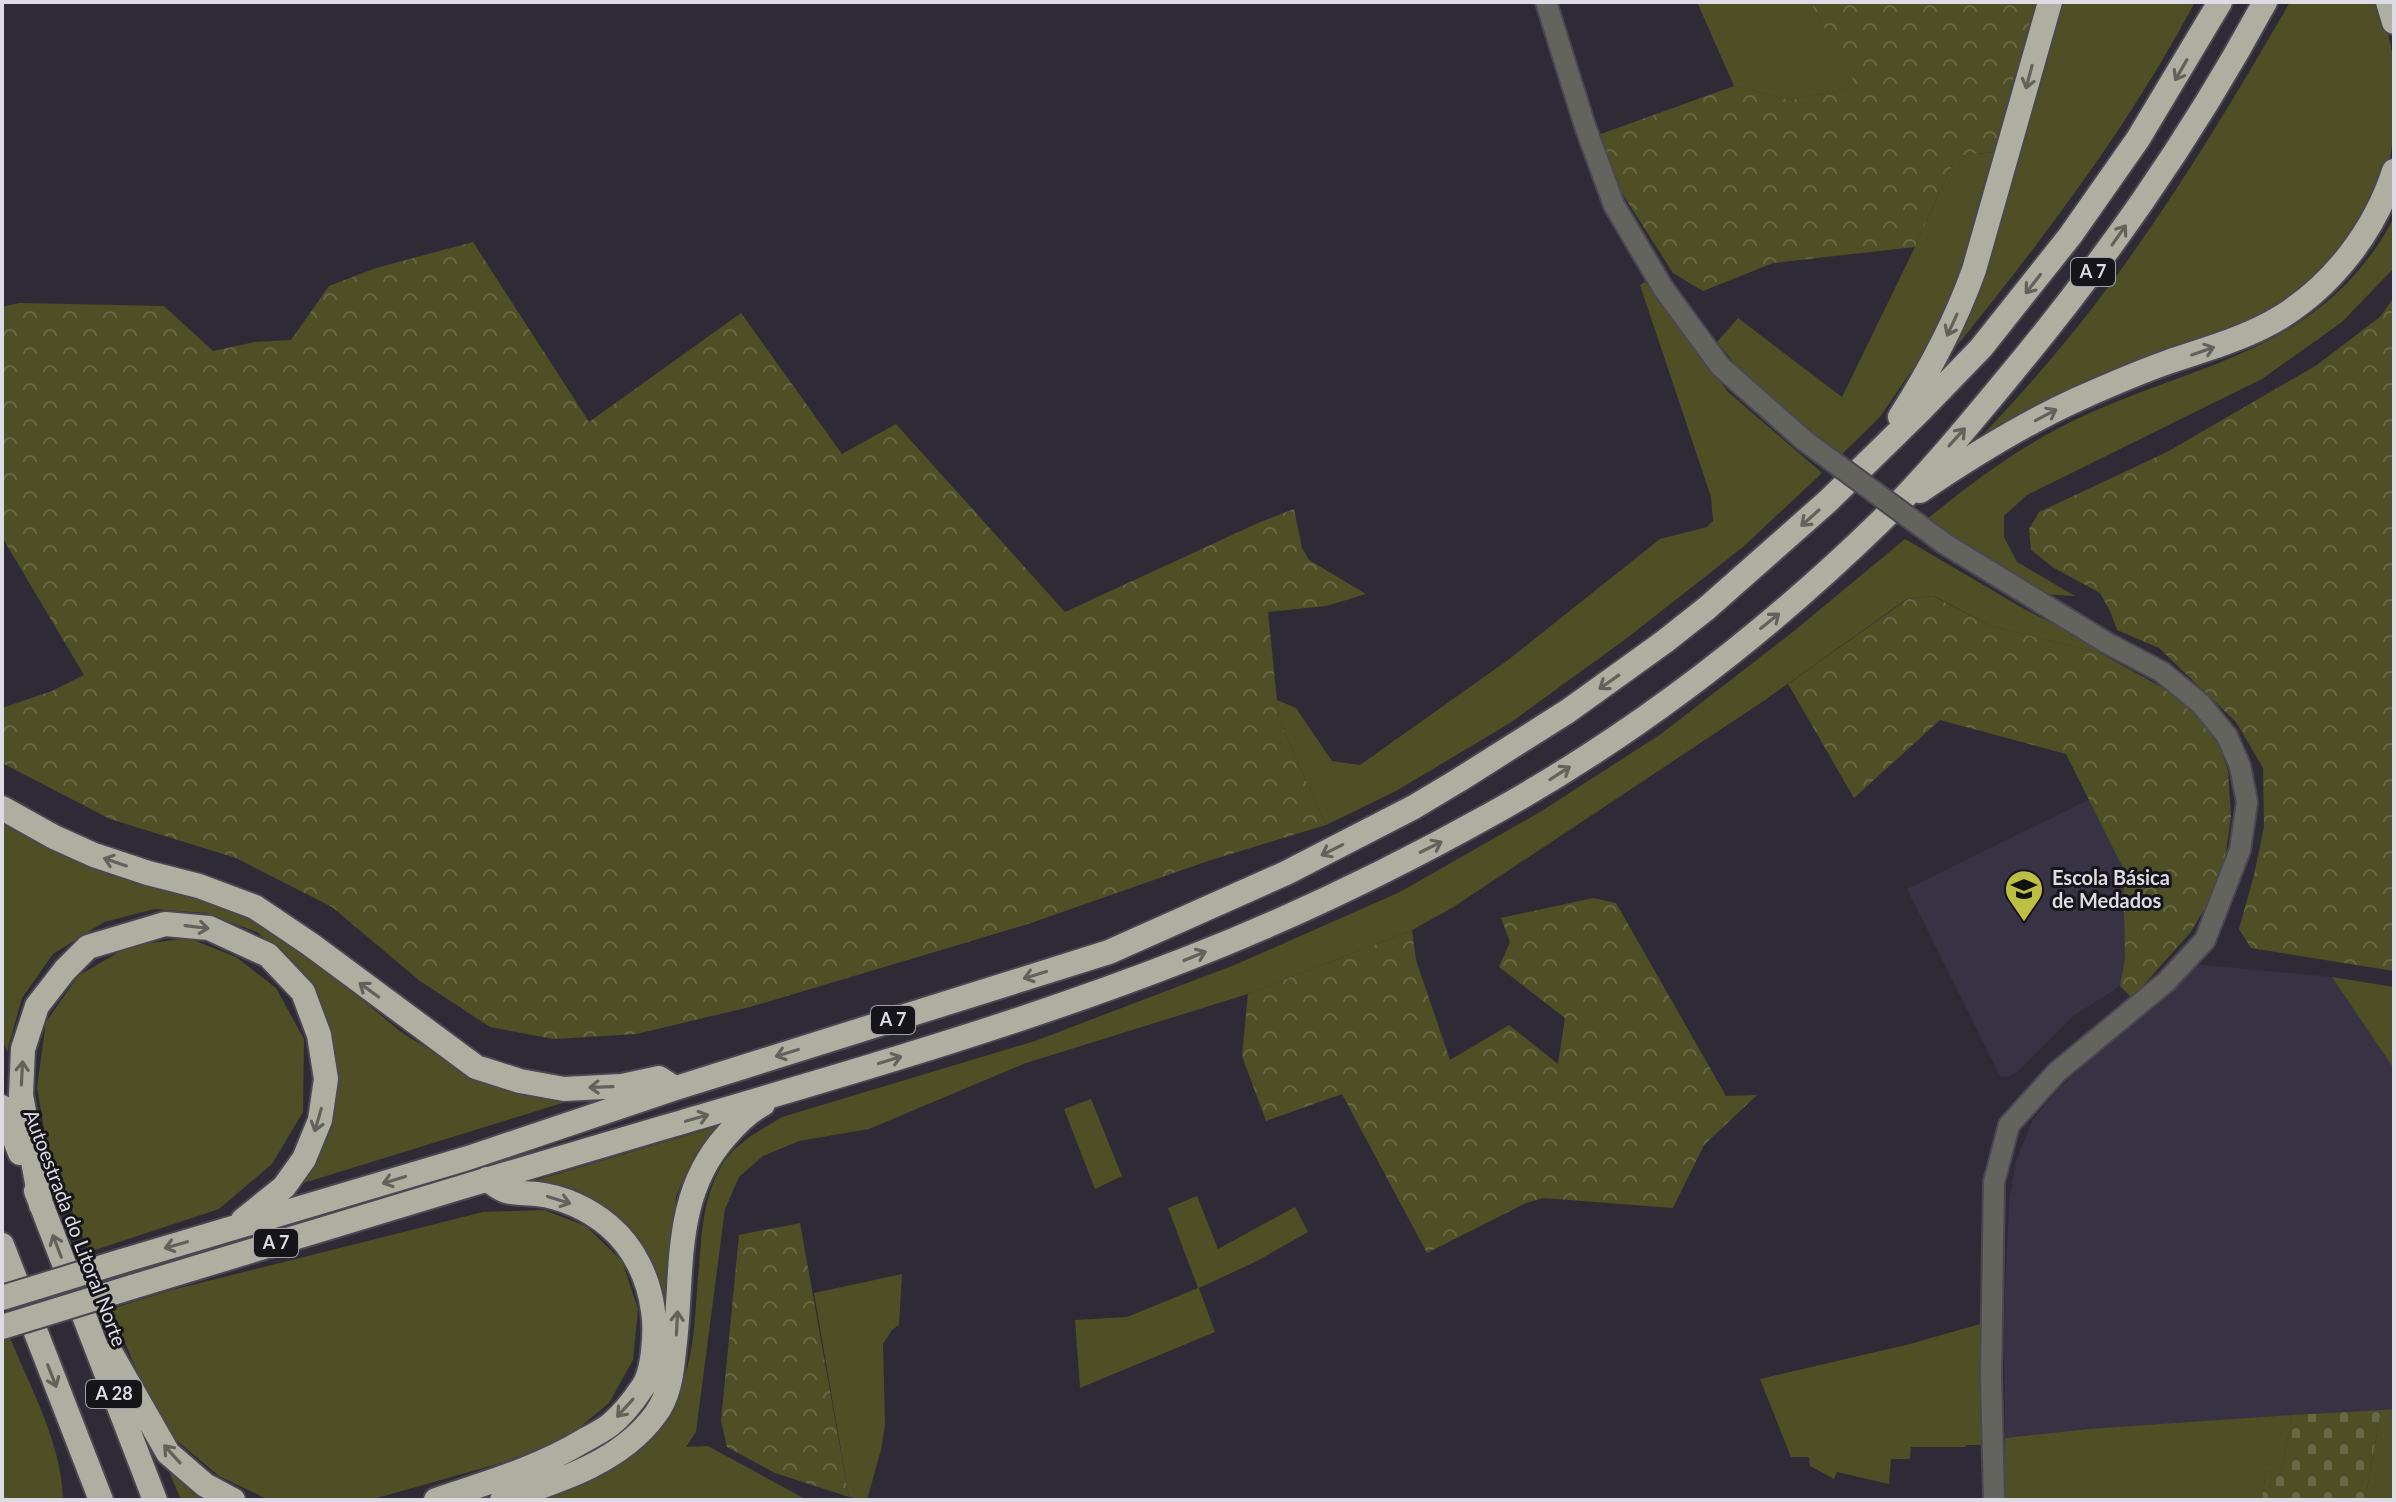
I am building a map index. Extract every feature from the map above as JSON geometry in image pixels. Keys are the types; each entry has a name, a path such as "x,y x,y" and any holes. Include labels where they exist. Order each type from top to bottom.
{"highway":[{"path":"1867,465 1927,375 1962,304 1985,235 2050,2"},
{"name":"A 7","path":"2,1298 468,1158 676,1088 1109,952 1286,873 1414,807 1493,760 1631,667 1752,570 1867,465 1981,348 2060,249 2138,139 2220,2"},
{"name":"A 7","path":"2,1327 487,1179 789,1091 1034,1014 1232,941 1447,839 1537,788 1693,683 1823,576 1886,516 1976,416 2078,292 2173,159 2265,2"},
{"path":"2388,2 2394,22"},
{"path":"1886,516 1952,469 2047,414 2129,377 2247,334 2280,318 2312,295 2359,243 2372,222 2394,171"},
{"path":"2,808 94,855 199,886 255,907 476,1067 520,1081 564,1089 622,1086 659,1078 676,1088"},
{"path":"41,1205 21,1095 23,1049 37,1006 88,947 165,924 209,928 268,955 303,992 319,1035 326,1079 320,1120 304,1159 284,1187 229,1230"},
{"path":"502,1500 574,1474 606,1457 637,1436 657,1413 670,1382 681,1253 691,1192 703,1164 738,1122 758,1106 789,1091"},
{"name":"Autoestrada do Litoral Norte","path":"2,1107 155,1500"},
{"path":"436,1500 556,1457 609,1425 644,1386 650,1367 655,1323 651,1294 641,1268 626,1244 593,1214 566,1201 539,1194 504,1193 487,1179"},
{"name":"A 28","path":"2,1245 101,1500"},
{"path":"2,1264 26,1306"},
{"path":"72,1288 168,1453 205,1485 233,1500"},
{"path":"79,1447 84,1500"}],"street":[{"path":"1546,2 1585,126 1614,205 1663,288 1720,366 1805,441 1945,544 2107,643 2162,672 2201,704 2227,736 2240,766 2247,802 2240,850 2205,940 2166,982 2057,1072 2009,1125 1994,1182 1991,1376 1994,1500"}],"shaded area":[{"name":"Escola Básica de Medados","path":"2090,799 2123,868 2125,958 2120,986 2072,1017 2017,1072 2009,1077 2000,1076 1907,889"},
{"path":"2193,964 2332,977 2394,1069 2394,1409 2088,1429 2005,1438 2004,1314 2009,1203 2015,1164 2032,1121 2059,1088"}],"green space":[{"path":"1697,2 1810,2 1858,87 1790,100 1734,86"},
{"path":"1810,2 2037,2 1995,152 1956,156 1915,247 1773,263 1703,291 1673,273 1622,193 1598,135 1734,86 1790,100 1857,87"},
{"path":"2060,2 2195,2 2141,94 2082,183 1951,353 1968,311"},
{"path":"2290,2 2381,2 2394,61 2394,129 2390,159 2367,216 2334,262 2293,300 1968,451 2062,346 2138,246 2206,143"},
{"path":"1995,152 1952,298 1916,364 1880,417 1840,456 1744,375 1717,342 1738,318 1842,397 1956,156"},
{"path":"2394,216 2394,268 2342,322 2262,379 2027,495 2004,516 2004,537 2017,562 2075,596 2040,594 1927,519 2005,460 2046,435 2090,413 2227,360 2291,328 2321,307 2349,281 2374,250"},
{"path":"473,242 589,422 741,313 842,454 896,424 1065,612 1294,509 1302,548 1309,560 1366,594 1326,606 1268,612 1279,720 1326,825 1208,861 1028,924 750,1007 636,1034 554,1039 490,1027 420,981 332,907 236,858 110,819 2,763 2,708 52,691 84,675 2,537 2,307 19,303 164,306 213,351 255,342 291,340 329,286 376,268"},
{"path":"1645,282 1728,392 1822,473 1743,547 1627,638 1510,723 1396,791 1326,825 1279,720 1277,700 1296,708 1332,761 1360,765 1508,660 1660,539 1707,527 1713,521 1711,497 1640,285"},
{"path":"2394,297 2394,971 2251,948 2239,929 2264,827 2263,768 2236,722 2159,648 2117,630 2100,593 2054,568 2031,550 2029,529 2039,512 2167,452 2317,365 2381,316"},
{"path":"1905,539 2026,610 2097,646 2100,653 1991,626 1934,596 1907,599 1762,702 1452,908 1412,930 1248,994 1026,1063 869,1129 799,1141 763,1156 739,1177 725,1209 696,1432 686,1447 708,1446 807,1500 538,1500 584,1482 625,1457 659,1424 672,1404 683,1381 690,1354 707,1203 726,1159 748,1138 782,1117 1035,1041 1237,964 1400,892 1540,812 1661,734 1794,631"},
{"path":"1933,596 1991,626 2100,653 2165,689 2197,712 2221,749 2228,771 2231,816 2222,880 2190,933 2132,998 2120,986 2125,958 2123,868 2066,754 1940,720 1854,798 1788,684 1908,599"},
{"path":"2,818 249,918 302,950 401,1032 467,1073 582,1097 297,1185 335,1087 330,1026 297,967 257,932 205,913 155,909 104,922 53,954 22,998 7,1052 2,1039"},
{"path":"1593,898 1616,903 1726,1096 1757,1095 1704,1145 1673,1208 1543,1198 1526,1203 1427,1253 1342,1094 1266,1121 1242,1056 1248,994 1412,930 1416,960 1450,1060 1509,1025 1558,1064 1565,1018 1499,967 1510,942 1501,918"},
{"path":"188,938 236,957 276,988 304,1039 303,1112 272,1164 219,1209 89,1252 48,1152 37,1087 46,1022 78,976 129,946"},
{"path":"2332,977 2394,987 2394,1069"},
{"path":"1091,1099 1122,1176 1095,1189 1064,1109"},
{"path":"718,1126 694,1156 676,1196 667,1314 660,1279 640,1239 609,1209 575,1189 534,1181"},
{"path":"1197,1196 1218,1249 1295,1207 1308,1232 1257,1261 1199,1288 1215,1332 1080,1388 1075,1320 1127,1317 1198,1288 1168,1208"},
{"path":"544,1210 586,1226 622,1261 638,1309 633,1360 609,1403 568,1437 508,1461 370,1500 269,1500 219,1476 176,1440 148,1398 111,1309 168,1291 483,1212"},
{"path":"800,1223 849,1497 775,1473 727,1447 721,1421 739,1235"},
{"path":"902,1274 899,1325 883,1344 885,1425 881,1450 867,1500 849,1497 814,1293"},
{"path":"1980,1324 1986,1445 1911,1447 1910,1459 1891,1459 1889,1484 1837,1472 1834,1479 1810,1466 1809,1457 1791,1457 1760,1379 1910,1344"},
{"path":"10,1338 51,1438 63,1500 2,1500 2,1340"},
{"path":"2394,1409 2394,1500 2365,1500 2381,1410"},
{"path":"2381,1410 2365,1500 2262,1500 2266,1471 2281,1472 2292,1415"},
{"path":"2292,1415 2281,1473 2266,1471 2262,1500 2004,1500 2005,1438"},
{"path":"168,1469 206,1500 181,1500"}],"place":[{"name":"Escola Básica de Medados","path":"2024,923"}]}
